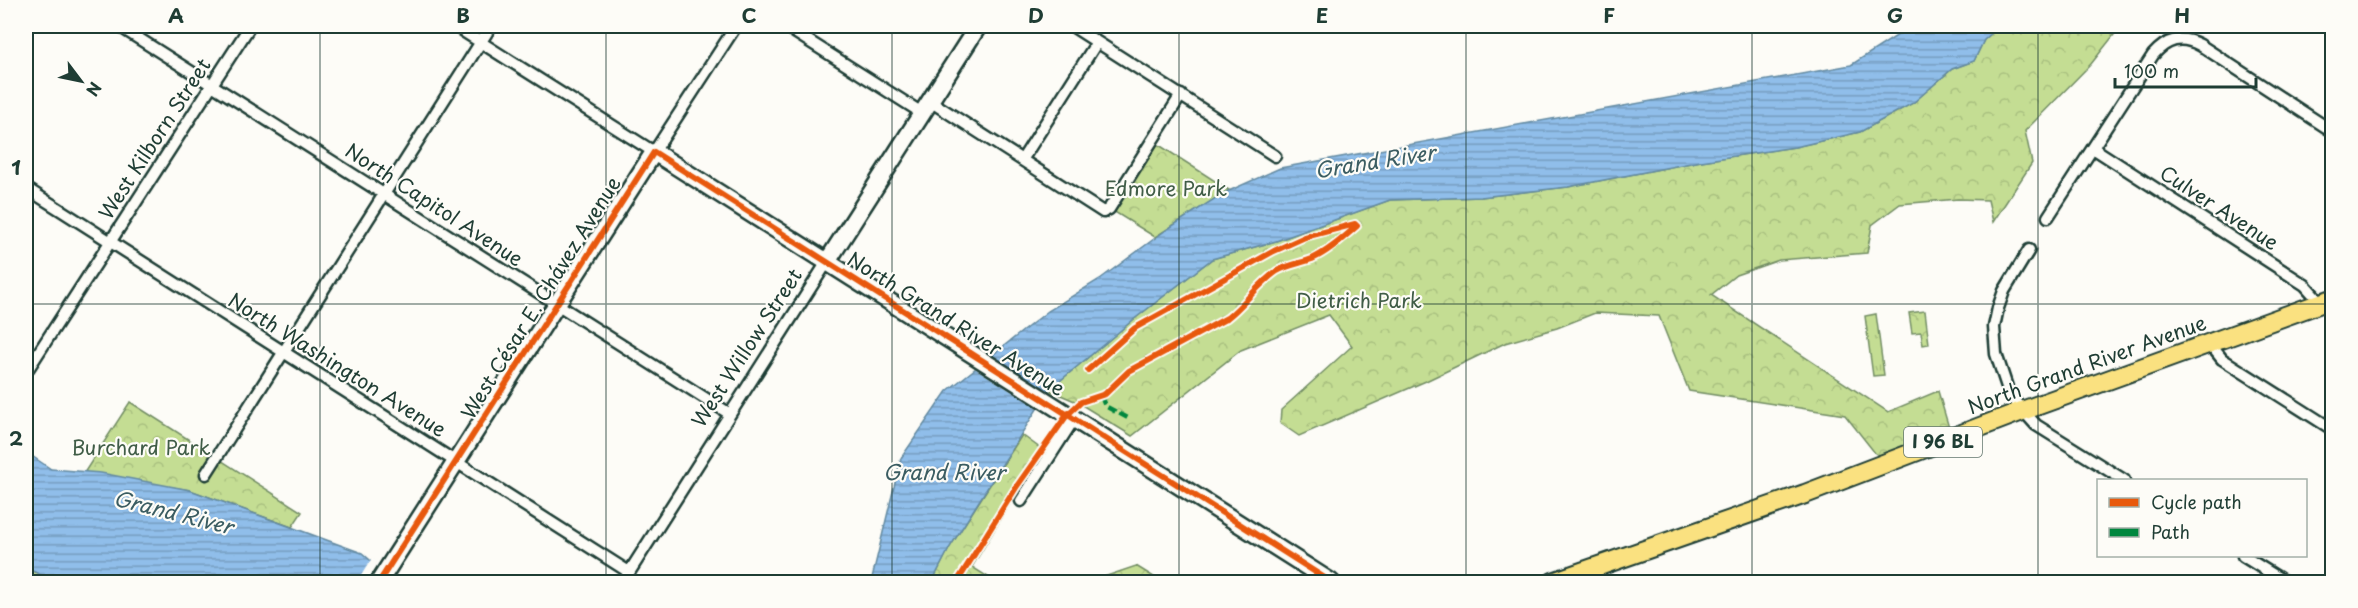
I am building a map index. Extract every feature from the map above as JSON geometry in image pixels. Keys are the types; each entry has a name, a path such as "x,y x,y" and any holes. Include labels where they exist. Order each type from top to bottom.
{"main road":[{"name":"North Grand River Avenue","path":"1552,582 1805,494 2022,411 2327,301"}],"street":[{"name":"North Capitol Avenue","path":"119,26 730,414"},
{"name":"West Kilborn Street","path":"26,372 250,26"},
{"path":"455,26 654,152"},
{"path":"206,474 491,26"},
{"name":"West César E. Chávez Avenue","path":"379,582 736,26"},
{"path":"785,26 1022,160 1103,212 1109,209 1181,95"},
{"name":"West Willow Street","path":"623,582 978,26"},
{"path":"1072,26 1275,156"},
{"path":"2048,218 2153,55 2169,40 2180,39 2200,45 2332,130"},
{"path":"1022,160 1097,42"},
{"name":"Culver Avenue","path":"2093,148 2327,301"},
{"name":"North Grand River Avenue","path":"654,152 1331,582"},
{"name":"North Washington Avenue","path":"26,188 629,572"},
{"path":"2029,250 2004,291 1994,327 1996,354 2010,396 2036,425 2122,479"},
{"path":"2210,344 2222,359 2332,429"},
{"path":"1021,501 1069,416"},
{"path":"2246,557 2285,582"}],"green space":[{"name":"Dietrich Park","path":"2000,26 2121,26 2091,64 2025,131 2032,163 1993,222 1988,200 1958,199 1900,204 1872,225 1867,253 1779,260 1736,275 1711,295 1888,412 1938,391 1952,438 1888,462 1875,453 1845,415 1689,391 1659,316 1595,313 1557,328 1505,343 1426,381 1299,436 1280,423 1281,410 1352,346 1329,315 1241,350 1132,436 1077,402 1049,390 1133,320 1212,259 1276,241 1390,200 1481,197 1568,187 1701,161 1795,147 1860,132 1913,103 1952,69 1974,61 1984,40"},
{"name":"Edmore Park","path":"1156,143 1229,190 1155,237 1113,211"},
{"path":"1925,311 1929,344 1923,345 1921,332 1912,333 1909,313"},
{"path":"1876,314 1884,375 1873,376 1865,316"},
{"name":"Burchard Park","path":"130,402 302,512 292,527 190,490 84,473"},
{"path":"1022,435 1048,454 1021,493 1014,498 972,567 996,582 932,582 950,547"},
{"path":"1136,566 1162,582 1089,582"},
{"path":"26,568 56,582 26,582"}],"water":[{"name":"Grand River","path":"1912,26 2000,26 1984,40 1974,61 1952,69 1913,103 1860,132 1795,147 1701,161 1568,187 1481,197 1390,200 1276,241 1212,259 1133,320 1049,390 950,547 932,582 871,582 901,458 947,391 1048,311 1100,279 1166,230 1222,194 1280,168 1851,65"},
{"name":"Grand River","path":"26,452 51,469 101,473 190,490 362,553 395,582 109,582 89,574 83,582 56,582 26,568"}],"pier":[{"path":"990,354 1051,393 1041,410 973,367"},
{"path":"372,558 397,580 398,582 357,582"}],"marked path":[{"path":"1101,396 1105,406 1128,418"}],"cycle path":[{"path":"379,582 654,152 1331,582"},
{"path":"957,582 1017,486 1067,415 1081,402 1105,394 1129,371 1227,318 1277,271 1318,256 1357,226 1355,224 1305,237 1274,251 1135,328 1088,370"}]}
